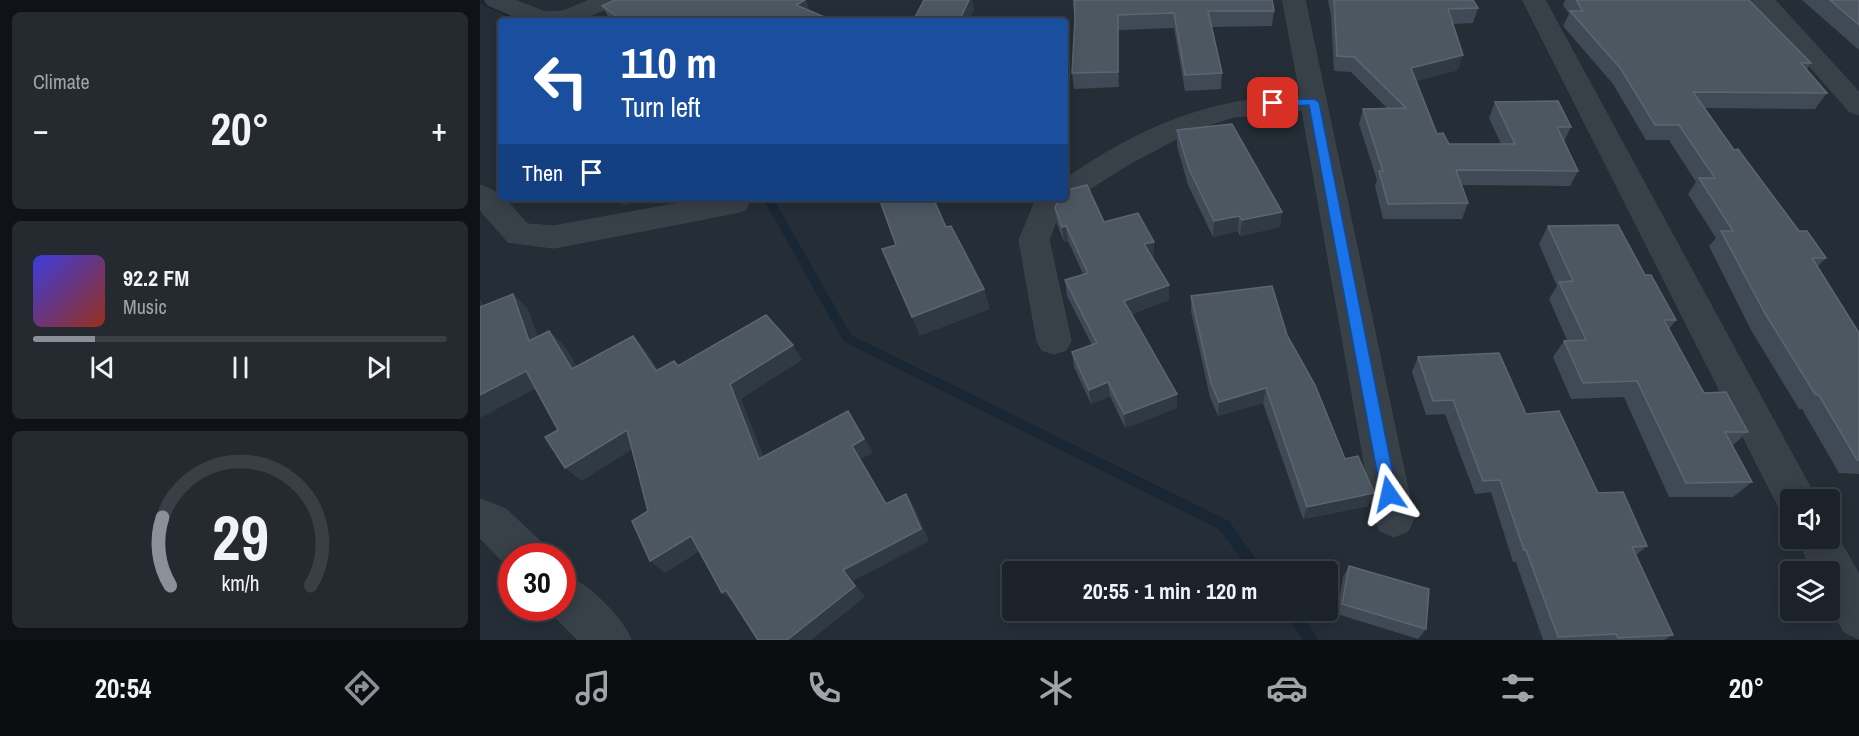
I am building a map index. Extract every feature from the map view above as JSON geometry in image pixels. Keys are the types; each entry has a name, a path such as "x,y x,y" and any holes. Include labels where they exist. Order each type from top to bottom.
{"street":[{"path":"496,0 541,18"},
{"path":"553,18 584,12 608,0"},
{"path":"1294,0 1394,518"},
{"path":"1534,0 1790,489"},
{"path":"1762,0 1859,107"},
{"path":"1068,191 1087,177 1140,147 1219,112 1273,103 1314,102"},
{"path":"480,195 493,205 519,234 554,237 735,203"},
{"path":"1054,201 1046,207 1034,240 1054,341"},
{"path":"480,518 492,522 513,543"},
{"path":"1823,549 1859,617"},
{"path":"576,608 609,640"}],"building":[{"path":"615,0 805,0 796,5 827,18 620,18 602,6"},
{"path":"924,0 969,0 960,18 915,18"},
{"path":"1074,0 1272,0 1274,11 1208,11 1222,73 1185,75 1174,13 1118,15 1118,72 1072,73"},
{"path":"1334,0 1473,0 1478,8 1448,9 1463,55 1411,68 1437,134 1443,133 1449,144 1515,144 1495,102 1558,101 1571,127 1557,127 1578,171 1456,170 1468,203 1388,204 1379,171 1383,171 1363,109 1406,108 1354,57 1337,56"},
{"path":"1576,0 1749,0 1811,63 1801,63 1827,93 1693,92 1734,150 1738,149 1799,231 1807,231 1826,258 1812,258 1859,333 1859,460 1766,315 1721,231 1733,231 1699,178 1715,178 1679,125 1655,125 1621,69 1570,11 1583,11"},
{"path":"1830,0 1859,0 1859,25"},
{"path":"1232,124 1282,212 1242,220 1239,216 1214,221 1189,169 1177,130"},
{"path":"1087,185 1104,222 1138,213 1154,242 1144,244 1169,285 1124,301 1177,394 1124,414 1108,382 1089,390 1072,352 1097,343 1065,280 1088,273 1066,226 1062,227 1055,208 1058,201 1068,201 1068,190"},
{"path":"880,201 934,201 946,227 951,226 984,289 912,317 882,249 896,245"},
{"path":"1618,225 1645,275 1651,275 1676,320 1664,320 1704,393 1726,392 1748,432 1725,432 1752,482 1686,483 1637,381 1583,383 1564,341 1586,340 1559,282 1573,281 1548,226"},
{"path":"1272,286 1287,335 1315,385 1345,459 1358,456 1374,493 1307,507 1266,388 1219,402 1211,383 1191,296"},
{"path":"513,294 529,341 549,331 572,369 633,336 656,371 674,361 678,366 766,315 793,345 730,384 759,459 848,411 864,439 852,446 886,504 906,494 921,529 843,570 855,586 787,640 758,640 726,590 722,593 691,536 650,561 632,521 648,511 627,430 565,468 545,437 558,430 526,371 480,395 480,307"},
{"path":"1499,353 1526,414 1559,411 1598,493 1623,492 1647,546 1632,547 1673,635 1618,638 1616,634 1558,637 1500,480 1483,481 1453,400 1433,401 1418,357"},
{"path":"1349,566 1429,589 1426,629 1342,604"}],"waterway":[{"path":"480,1 518,18"},
{"path":"770,201 847,338 1224,525 1251,561"},
{"path":"1298,621 1312,640"}],"route":[{"path":"1273,103 1314,102 1389,494"}]}
